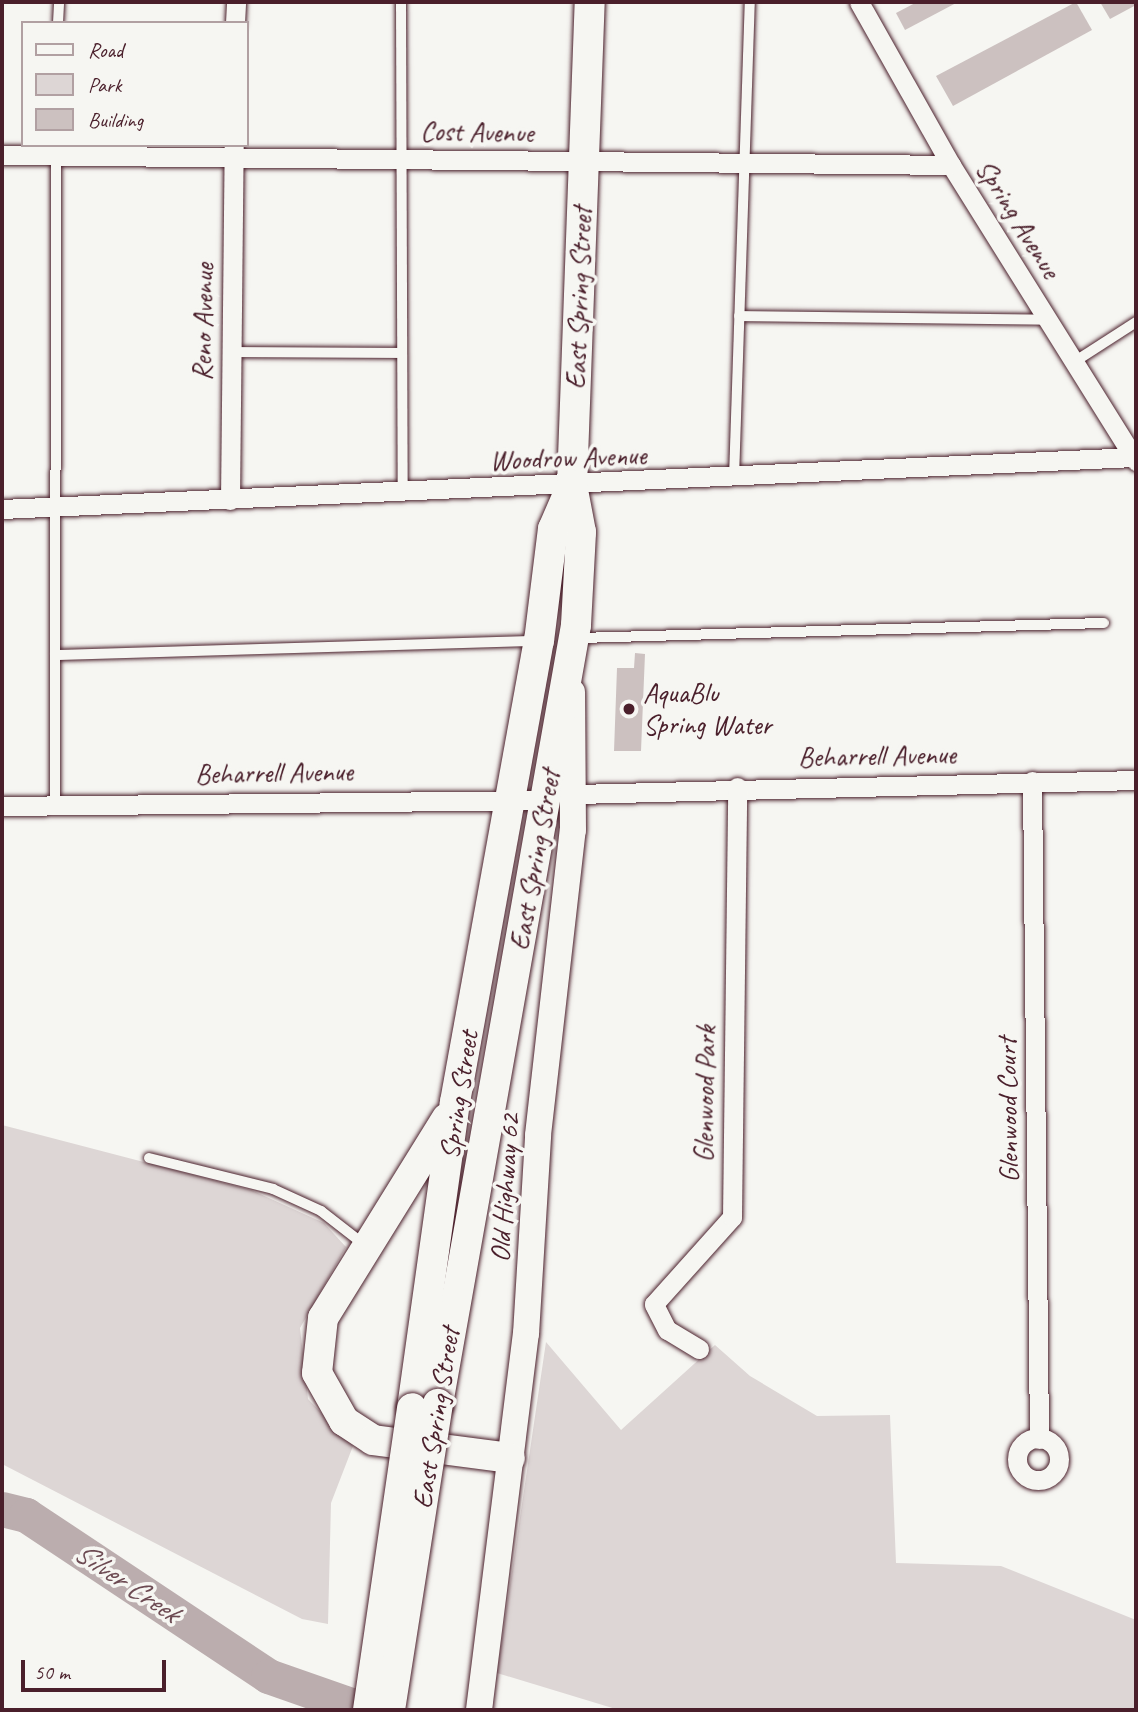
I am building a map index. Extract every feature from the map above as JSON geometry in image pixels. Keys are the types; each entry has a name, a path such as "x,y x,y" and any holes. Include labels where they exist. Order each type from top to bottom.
{"main road":[{"name":"East Spring Street","path":"390,1710 425,1406 547,800 575,638 581,532 572,485 590,2"},
{"name":"Spring Street","path":"368,1710 425,1406 455,1102 539,641 554,529 572,485"},
{"path":"455,1102 317,1335 317,1373 331,1406 373,1440 510,1458"}],"street":[{"path":"235,21 236,2"},
{"name":"Spring Avenue","path":"859,2 951,165 1136,459"},
{"name":"Cost Avenue","path":"2,155 56,150 234,151 400,159 951,165"},
{"name":"Reno Avenue","path":"230,500 234,151"},
{"name":"Woodrow Avenue","path":"2,509 1136,459"},
{"name":"Old Highway 62","path":"479,1710 503,1529 576,794 571,669"},
{"name":"Beharrell Avenue","path":"576,794 737,787 1136,780"},
{"name":"Glenwood Court","path":"1032,782 1039,1439"},
{"name":"Glenwood Park","path":"699,1349 667,1330 654,1304 732,1217 737,787"},
{"name":"Beharrell Avenue","path":"2,806 511,796 547,800"}],"lane":[{"path":"58,21 59,2"},
{"path":"401,2 404,492"},
{"path":"734,478 750,2"},
{"path":"55,805 56,150"},
{"path":"739,316 1048,320"},
{"path":"1074,362 1136,322"},
{"path":"231,352 402,353"},
{"path":"575,638 1104,624"},
{"path":"55,655 539,641"},
{"path":"149,1158 273,1189 321,1211 369,1248"}],"green space":[{"path":"2,1125 251,1190 324,1223 346,1247 300,1328 308,1399 353,1446 331,1503 328,1624 302,1619 2,1464"},
{"path":"546,1342 621,1430 715,1345 750,1376 817,1416 890,1415 896,1563 1001,1566 1136,1620 1136,1710 619,1710 497,1673"}],"building":[{"path":"917,2 958,2 905,30 896,13"},
{"path":"1076,2 1092,30 953,106 936,76"},
{"path":"1100,2 1136,2 1136,5 1110,19"},
{"name":"AquaBlu Spring Water","path":"635,653 645,654 641,751 614,751 617,668 634,668"}],"waterway":[{"name":"Silver Creek","path":"2,1509 26,1515 268,1676 365,1710"}],"place":[{"name":"AquaBlu Spring Water","path":"629,709"}]}
